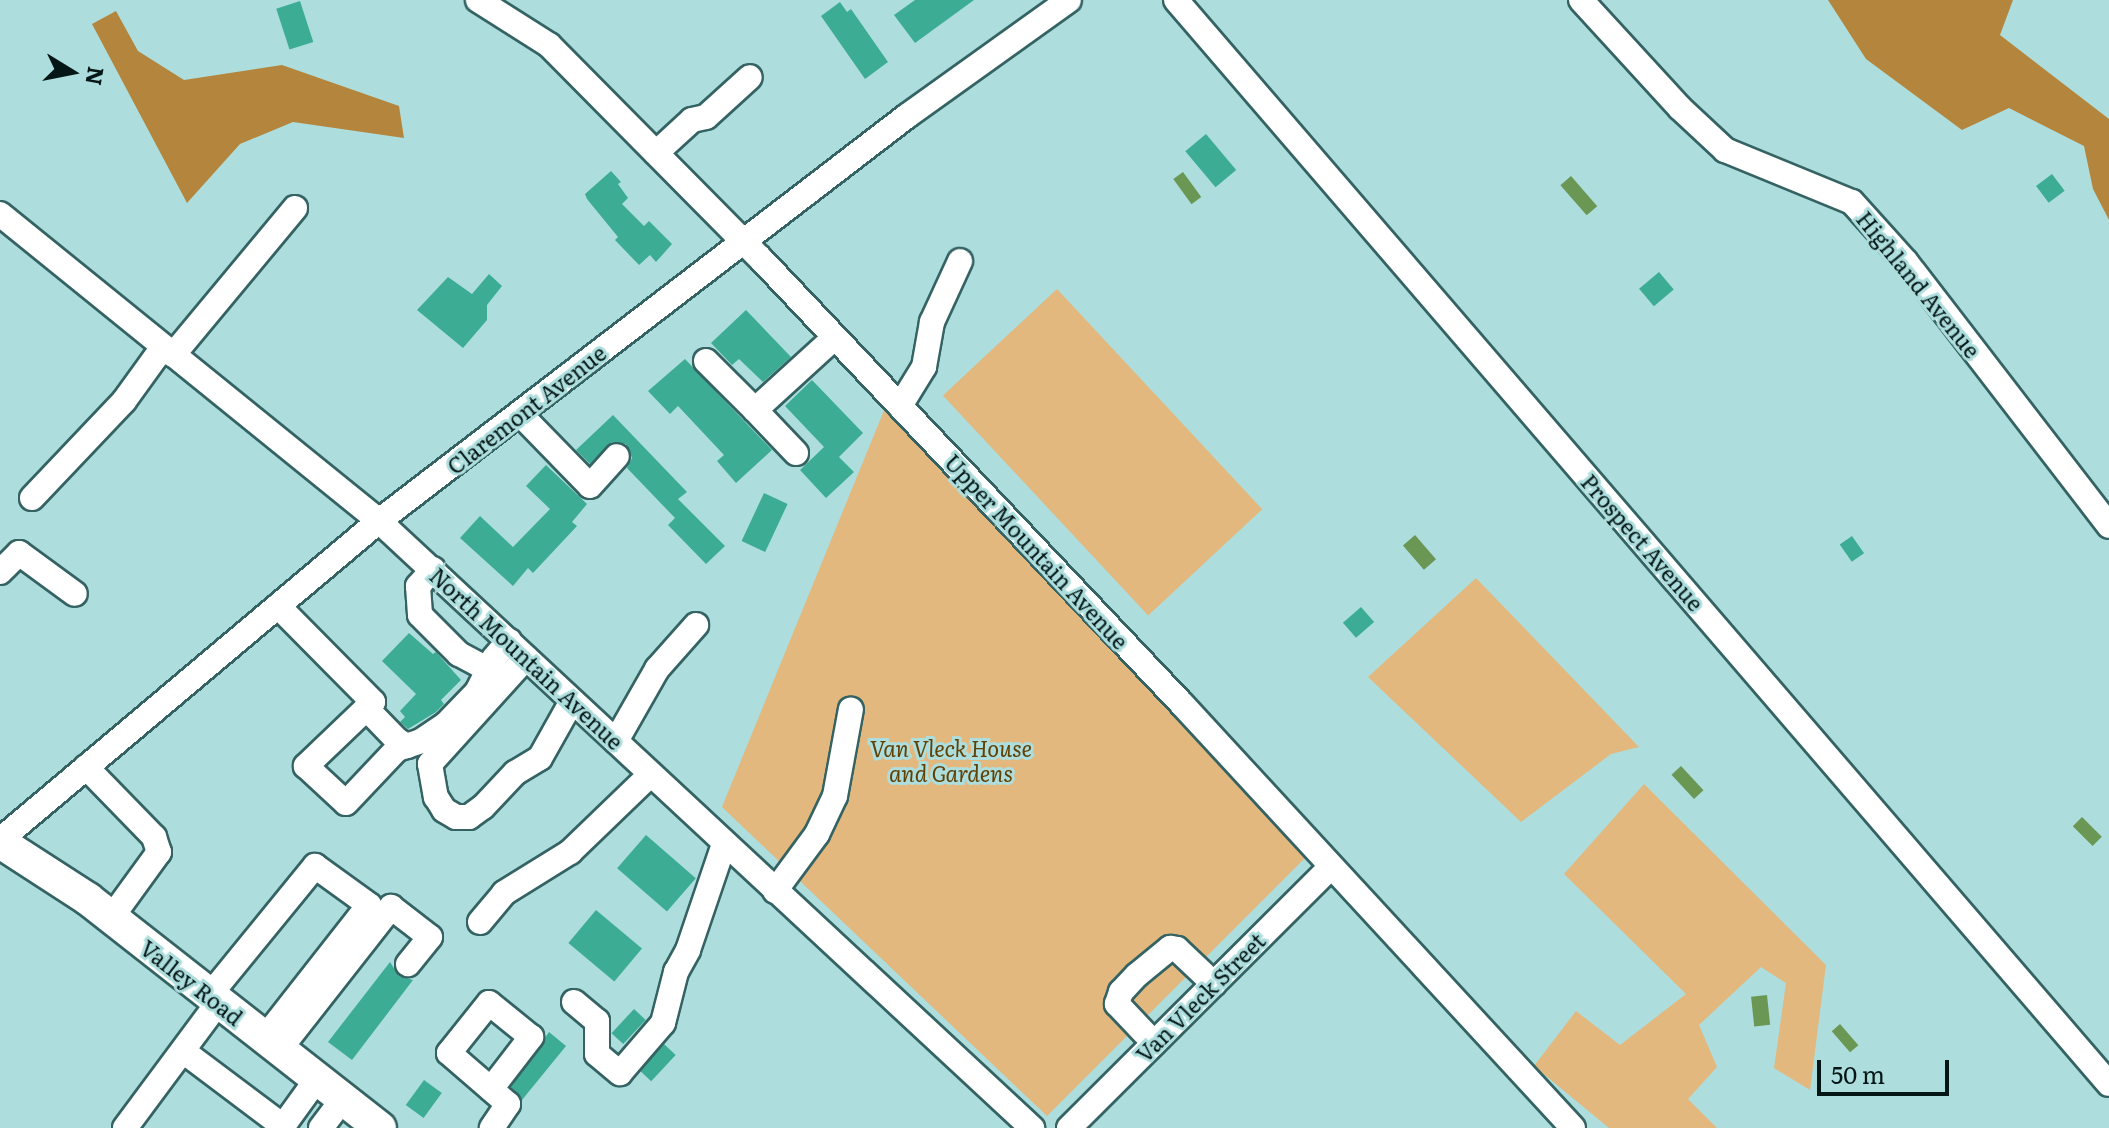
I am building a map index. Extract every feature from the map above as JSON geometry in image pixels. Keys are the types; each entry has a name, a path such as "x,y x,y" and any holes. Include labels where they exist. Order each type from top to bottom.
{"main road":[{"name":"Valley Road","path":"0,841 111,918 343,1099 373,1126"}],"street":[{"name":"Upper Mountain Avenue","path":"478,0 549,45 742,241 900,406 1573,1128"},
{"name":"Claremont Avenue","path":"0,841 379,521 907,116 1069,0"},
{"name":"Prospect Avenue","path":"1176,0 2109,1084"},
{"name":"Highland Avenue","path":"1581,0 1680,108 1725,150 1852,202 1906,262 2109,526"},
{"path":"656,153 692,120 706,117 750,77"},
{"path":"32,498 124,401 295,208"},
{"name":"North Mountain Avenue","path":"0,214 379,521 1032,1128"},
{"path":"900,406 924,367 932,322 960,261"},
{"path":"755,410 834,338"},
{"path":"706,361 796,453"},
{"path":"520,414 590,486 617,456"},
{"path":"0,572 19,553 75,594"},
{"path":"433,569 418,586 420,615 459,654 487,669"},
{"path":"278,606 373,702 306,766 346,803 399,751 446,724 477,692 487,669 518,650"},
{"path":"616,741 657,669 696,625"},
{"path":"518,650 430,764 436,797 444,810 456,817 469,817 483,807 515,773 540,758 572,701"},
{"path":"775,891 817,834 835,796 851,709"},
{"path":"359,715 397,740 399,751"},
{"path":"86,767 154,837 159,852 111,918"},
{"path":"480,922 504,893 570,852 650,775"},
{"path":"757,874 817,834"},
{"path":"574,1002 597,1021 597,1054 620,1073 663,1023 676,972 688,950 724,844"},
{"path":"125,1128 183,1051 214,999 315,866 369,905 272,1045"},
{"name":"Van Vleck Street","path":"1069,1128 1331,867"},
{"path":"272,1045 391,907 430,937 408,964"},
{"path":"1154,1043 1117,1004 1121,992 1137,975 1170,948 1177,949 1214,984"},
{"path":"183,1051 283,1126 317,1079"},
{"path":"491,1089 508,1104 492,1128"},
{"path":"321,1128 343,1099"}],"green space":[{"path":"1057,289 1262,509 1148,616 943,395"},
{"name":"Van Vleck House and Gardens","path":"885,408 1307,856 1047,1116 722,807"},
{"path":"1476,578 1639,747 1611,754 1521,822 1368,677"},
{"path":"1644,784 1826,965 1810,1090 1774,1068 1786,983 1761,967 1699,1025 1717,1067 1688,1099 1717,1128 1609,1128 1534,1066 1576,1011 1620,1045 1686,994 1564,874"}],"shaded area":[{"path":"1828,0 2013,0 2000,35 2109,119 2109,220 2093,189 2084,146 2009,108 1962,130 1866,59"},
{"path":"116,11 138,51 184,80 282,65 399,106 404,138 293,122 240,144 187,203 92,24"},
{"path":"1183,172 1201,197 1192,204 1173,179"},
{"path":"1571,176 1597,206 1587,215 1560,185"},
{"path":"1415,535 1436,559 1424,570 1403,545"},
{"path":"1681,766 1704,790 1694,799 1671,775"},
{"path":"2082,817 2102,837 2093,846 2073,826"},
{"path":"1767,995 1770,1025 1754,1027 1751,997"},
{"path":"1840,1024 1858,1045 1850,1052 1832,1031"}],"building":[{"path":"915,0 974,0 915,43 894,15"},
{"path":"300,1 313,42 290,50 276,9"},
{"path":"840,2 847,12 851,9 888,62 865,79 821,16"},
{"path":"1206,134 1236,170 1216,187 1185,151"},
{"path":"611,171 621,182 618,184 628,198 622,204 644,226 649,221 672,244 656,262 650,255 639,265 615,240 618,237 587,199 585,194"},
{"path":"2052,174 2065,191 2049,203 2036,186"},
{"path":"1659,272 1674,290 1654,306 1639,289"},
{"path":"489,274 502,286 487,305 487,320 463,348 417,310 448,277 472,294"},
{"path":"746,310 791,357 763,382 739,359 732,365 711,343"},
{"path":"685,359 772,450 736,483 717,461 724,455 678,406 670,414 648,391"},
{"path":"812,380 863,433 839,457 854,472 826,498 800,470 824,447 785,406"},
{"path":"613,415 687,492 678,499 725,546 706,564 668,525 675,518 627,468 632,458 626,444 612,442 590,464 576,450"},
{"path":"546,465 587,504 572,522 577,526 533,573 528,568 513,586 460,538 480,516 513,547 550,509 526,486"},
{"path":"764,493 788,504 765,552 742,541"},
{"path":"1852,536 1864,553 1852,562 1840,545"},
{"path":"1361,607 1374,622 1356,638 1343,623"},
{"path":"409,633 433,654 436,652 461,680 441,700 444,704 436,712 408,729 400,722 405,717 400,711 416,694 382,661"},
{"path":"646,835 696,878 667,912 617,868"},
{"path":"596,910 642,949 614,982 568,943"},
{"path":"390,962 399,976 413,980 352,1060 328,1042"},
{"path":"634,1009 646,1020 623,1044 611,1033"},
{"path":"549,1032 566,1046 522,1100 511,1087"},
{"path":"664,1044 676,1055 651,1081 639,1070"},
{"path":"424,1080 442,1093 424,1118 406,1105"}]}
